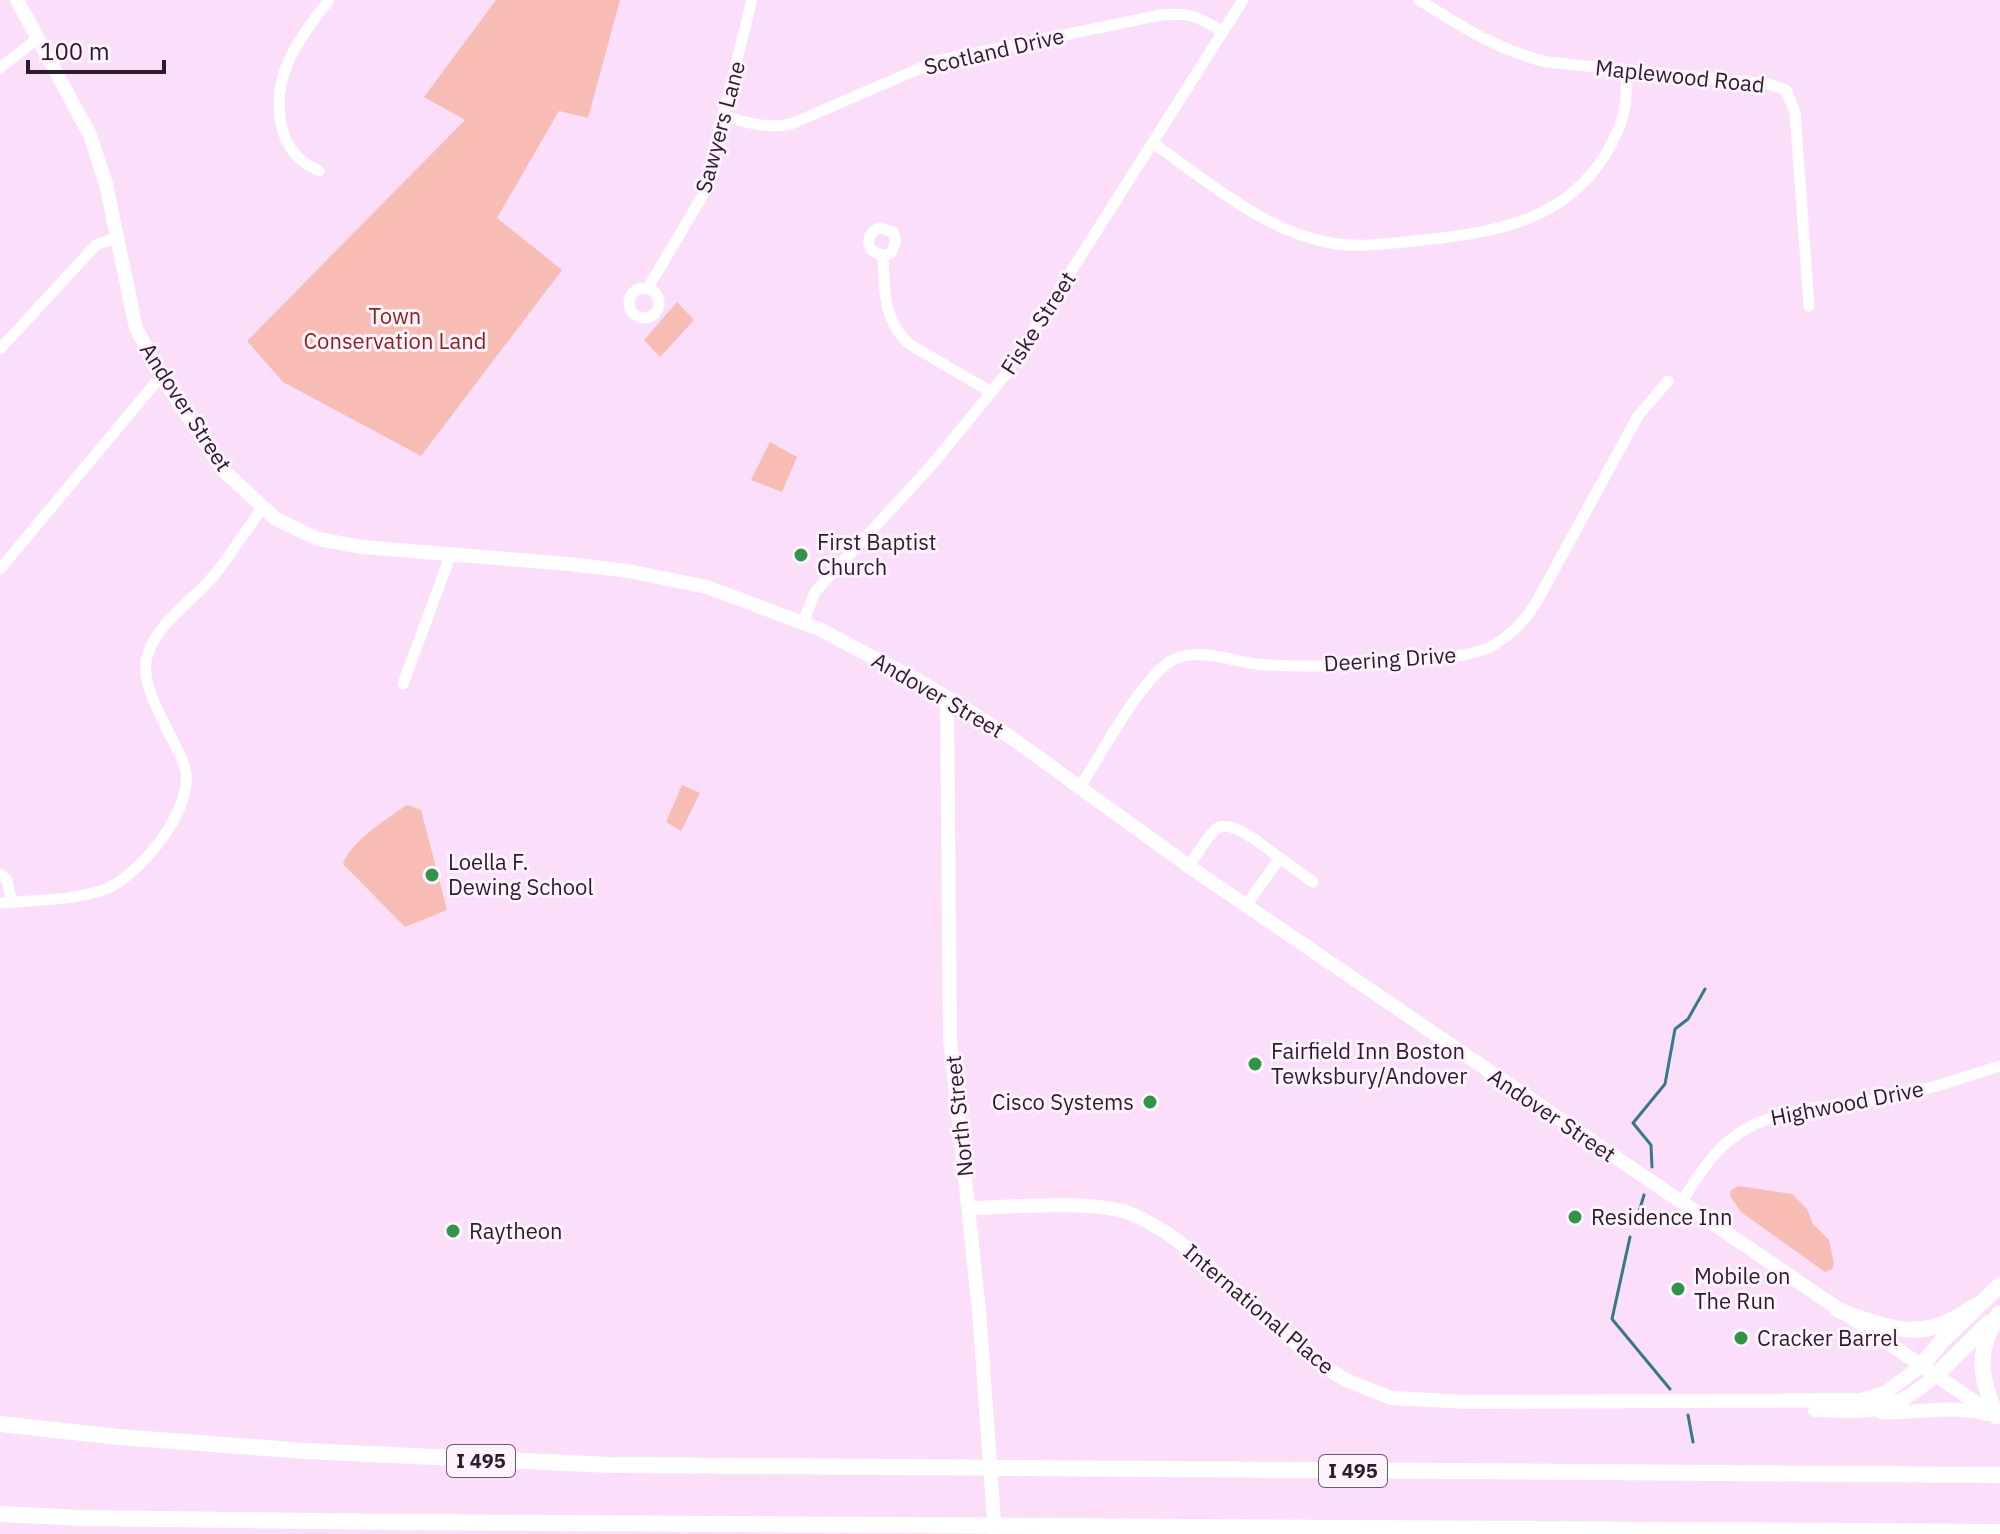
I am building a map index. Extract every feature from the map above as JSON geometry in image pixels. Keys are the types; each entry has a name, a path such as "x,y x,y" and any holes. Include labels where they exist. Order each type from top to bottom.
{"highway":[{"path":"1929,1370 1978,1305 2000,1285"},
{"path":"1838,1310 1891,1328 1918,1330 1951,1321 1978,1305"},
{"path":"1929,1370 1999,1313"},
{"path":"1998,1417 1984,1384 1982,1364 1984,1346 1999,1313"},
{"name":"I 495","path":"0,1424 306,1451 610,1465 2000,1475"},
{"path":"0,1514 401,1522 2000,1532"},
{"path":"1352,1528 1432,1534"}],"main road":[{"name":"Andover Street","path":"17,0 90,135 106,184 136,328 161,376 224,471 276,519 318,539 362,547 569,564 707,587 803,623 947,698 1006,734 1189,866 1998,1417"},
{"name":"North Street","path":"947,698 950,1038 969,1208 995,1534"},
{"name":"International Place","path":"969,1208 1080,1207 1129,1213 1166,1232 1187,1248 1320,1364 1346,1380 1391,1398 1469,1402 1860,1400 1885,1393 1929,1370"},
{"name":"International Place","path":"1697,1402 1747,1409 1872,1412 1907,1399 1929,1370"},
{"path":"1872,1412 1957,1408 1998,1417"}],"street":[{"path":"319,171 303,163 291,151 279,113 279,89 285,66 298,40 329,0"},
{"name":"Sawyers Lane","path":"648,288 703,195 752,0"},
{"name":"Fiske Street","path":"803,623 815,592 931,466 1006,374 1243,0"},
{"name":"Maplewood Road","path":"1419,0 1479,38 1513,53 1546,62 1768,84 1786,90 1795,112 1809,306"},
{"name":"Scotland Drive","path":"724,116 774,128 791,124 937,61 1161,15 1194,15 1223,32"},
{"path":"0,68 38,38"},
{"path":"1153,143 1239,202 1297,234 1339,244 1379,245 1447,237 1521,223 1568,198 1581,187 1602,159 1622,122 1627,98 1626,71"},
{"path":"0,349 96,245 116,238"},
{"path":"883,256 886,306 901,335 909,344 991,392"},
{"path":"0,569 161,376"},
{"name":"Deering Drive","path":"1080,787 1154,675 1173,660 1203,656 1290,666 1363,663 1447,657 1472,653 1497,643 1521,623 1536,603 1638,416 1668,381"},
{"path":"0,874 7,880 6,903 78,896 105,890 138,865 175,819 185,793 186,769 149,685 145,667 147,656 161,629 214,575 262,508"},
{"path":"403,684 451,554"},
{"path":"1189,866 1215,830 1224,825 1234,826 1313,882"},
{"path":"1247,904 1280,858"},
{"name":"Highwood Drive","path":"1681,1203 1718,1151 1760,1120 1796,1111 1910,1093 2000,1066"}],"green space":[{"name":"Town Conservation Land","path":"496,0 620,0 588,118 559,111 497,218 562,270 421,456 283,382 247,341 465,120 424,97"},
{"path":"677,302 694,320 660,357 644,340"},
{"path":"770,442 797,457 782,492 751,480"},
{"path":"682,785 700,793 681,831 666,822"},
{"path":"407,805 421,810 447,910 405,927 343,864 361,839"},
{"path":"1739,1186 1792,1194 1807,1209 1813,1224 1829,1240 1834,1264 1832,1269 1825,1272 1741,1212 1730,1196 1731,1190"}],"waterway":[{"path":"1652,1167 1651,1145 1633,1123 1665,1084 1675,1029 1688,1019 1705,989"},
{"path":"1636,1222 1644,1195"},
{"path":"1630,1237 1612,1319 1670,1389"},
{"path":"1688,1415 1693,1442"}],"place":[{"name":"First Baptist Church","path":"801,555"},
{"name":"Loella F. Dewing School","path":"432,875"},
{"name":"Fairfield Inn Boston Tewksbury/Andover","path":"1255,1064"},
{"name":"Cisco Systems","path":"1150,1102"},
{"name":"Residence Inn","path":"1575,1217"},
{"name":"Raytheon","path":"453,1231"},
{"name":"Mobile on The Run","path":"1678,1289"},
{"name":"Cracker Barrel","path":"1741,1338"}]}
